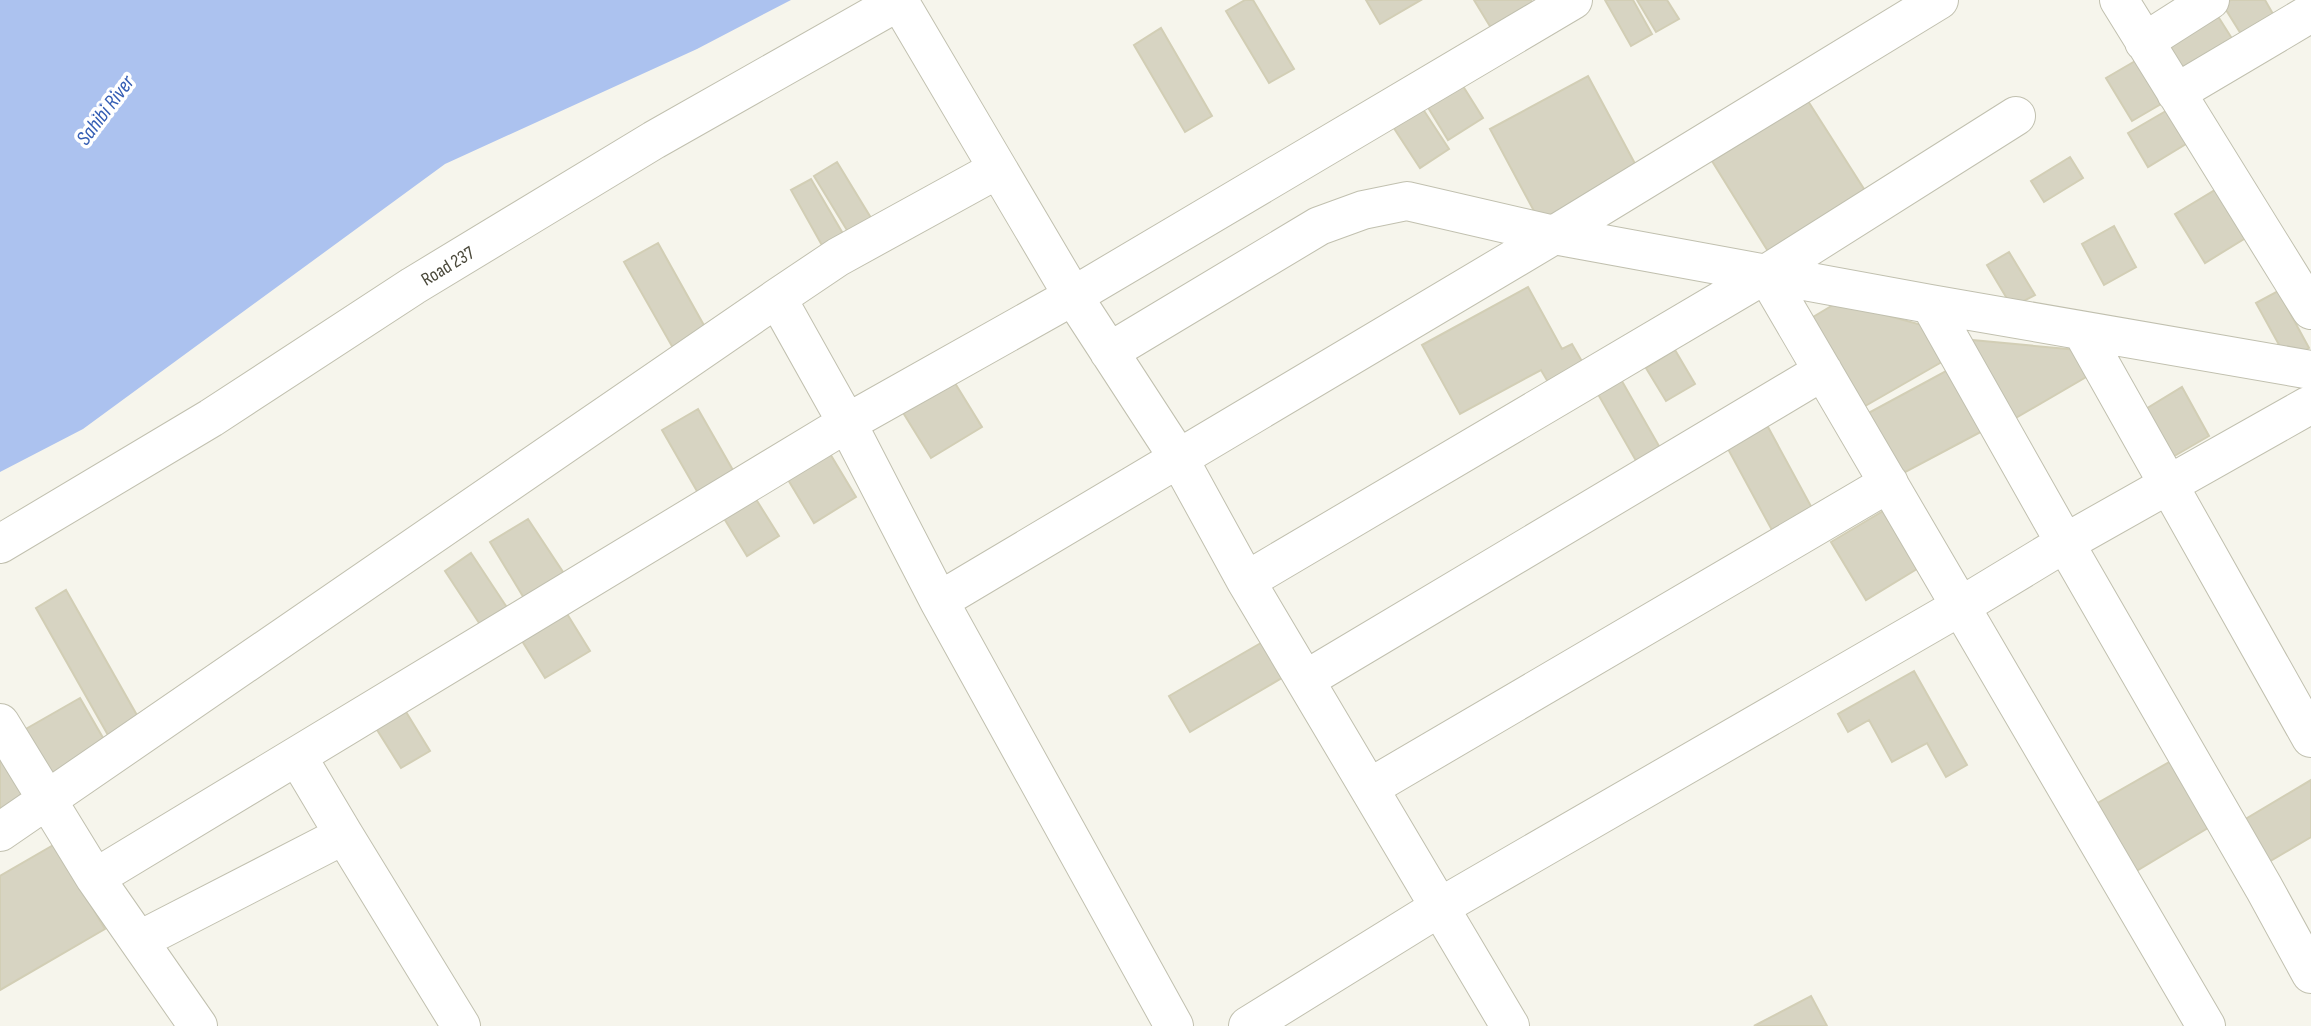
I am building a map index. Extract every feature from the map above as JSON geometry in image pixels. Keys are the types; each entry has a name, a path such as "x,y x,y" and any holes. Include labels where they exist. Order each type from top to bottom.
{"street":[{"path":"900,0 1073,296 1179,459 1246,581 1510,1026"},
{"name":"Road 237","path":"0,544 211,418 413,286 631,154 900,0"},
{"path":"95,878 847,423 1073,296 1573,0"},
{"path":"939,601 1554,235 1939,0"},
{"path":"2119,0 2311,310"},
{"path":"2144,42 2210,0"},
{"path":"2176,93 2311,13"},
{"path":"1246,581 1766,274 2016,116"},
{"path":"0,832 838,257 998,169"},
{"path":"1109,352 1319,226 1363,210 1407,201 1554,235 2081,331 2304,388"},
{"path":"1766,274 2206,1026"},
{"path":"777,298 847,423 939,601 1174,1026"},
{"path":"1930,304 2311,974"},
{"path":"2081,331 2311,738"},
{"path":"1305,680 1823,372"},
{"path":"1248,1026 1440,907 1961,606 2065,543 2169,486 2304,388"},
{"path":"1369,788 1889,483"},
{"path":"0,723 95,878 198,1026"},
{"path":"297,757 461,1026"},
{"path":"140,940 344,835"}],"water":[{"name":"Sahibi River","path":"0,0 791,0 697,49 445,164 83,429 0,472"}],"building":[{"path":"1245,0 1253,0 1294,69 1269,83 1226,11"},
{"path":"1366,0 1421,0 1380,24"},
{"path":"1474,0 1531,0 1536,9 1494,33"},
{"path":"1605,0 1633,0 1652,34 1631,46"},
{"path":"1637,0 1667,0 1679,19 1656,32"},
{"path":"2231,0 2265,0 2277,21 2246,42 2223,5"},
{"path":"2214,10 2238,48 2182,76 2161,43"},
{"path":"1161,28 1212,116 1185,132 1134,45"},
{"path":"2142,57 2168,100 2132,121 2106,78"},
{"path":"1456,75 1483,118 1448,140 1421,96"},
{"path":"1588,76 1639,171 1541,224 1490,129"},
{"path":"1415,97 1449,149 1420,168 1386,116"},
{"path":"1808,101 1871,200 1774,261 1712,161"},
{"path":"2171,108 2191,141 2148,167 2128,133"},
{"path":"2070,157 2083,178 2044,202 2031,181"},
{"path":"837,162 879,231 856,245 814,176"},
{"path":"811,179 849,244 828,256 791,190"},
{"path":"2220,187 2249,236 2205,263 2175,214"},
{"path":"2114,226 2136,267 2104,285 2082,244"},
{"path":"658,243 706,329 673,348 624,262"},
{"path":"2009,252 2035,295 2012,307 1987,265"},
{"path":"1528,287 1562,349 1572,344 1587,370 1552,389 1541,370 1460,414 1422,345"},
{"path":"2278,291 2309,348 2288,361 2256,303"},
{"path":"1838,302 1940,330 1954,355 1860,409 1808,320"},
{"path":"1951,338 2089,351 2100,369 2002,426"},
{"path":"1675,350 1695,384 1666,401 1646,368"},
{"path":"1957,365 1990,427 1896,477 1863,416"},
{"path":"950,375 982,427 931,458 899,406"},
{"path":"1619,376 1667,460 1643,473 1595,389"},
{"path":"2182,387 2209,436 2171,458 2144,410"},
{"path":"698,409 738,479 702,500 662,430"},
{"path":"1762,416 1813,510 1773,532 1722,438"},
{"path":"829,452 856,497 814,523 787,478"},
{"path":"754,496 779,536 747,556 722,515"},
{"path":"1883,511 1917,569 1866,600 1831,542"},
{"path":"528,519 567,578 527,603 490,542"},
{"path":"471,553 510,612 483,629 445,571"},
{"path":"66,590 138,717 108,735 36,608"},
{"path":"564,609 590,651 545,678 519,636"},
{"path":"1266,640 1287,675 1190,732 1169,696"},
{"path":"1914,671 1967,765 1946,777 1927,743 1892,762 1869,720 1848,732 1838,714"},
{"path":"80,698 106,743 51,775 24,730"},
{"path":"403,707 430,751 401,768 374,725"},
{"path":"0,743 32,794 0,814"},
{"path":"2171,761 2208,828 2133,873 2094,805"},
{"path":"2311,780 2311,837 2257,869 2232,827"},
{"path":"55,844 105,929 0,990 0,876"},
{"path":"1811,996 1827,1026 1754,1026"}]}
